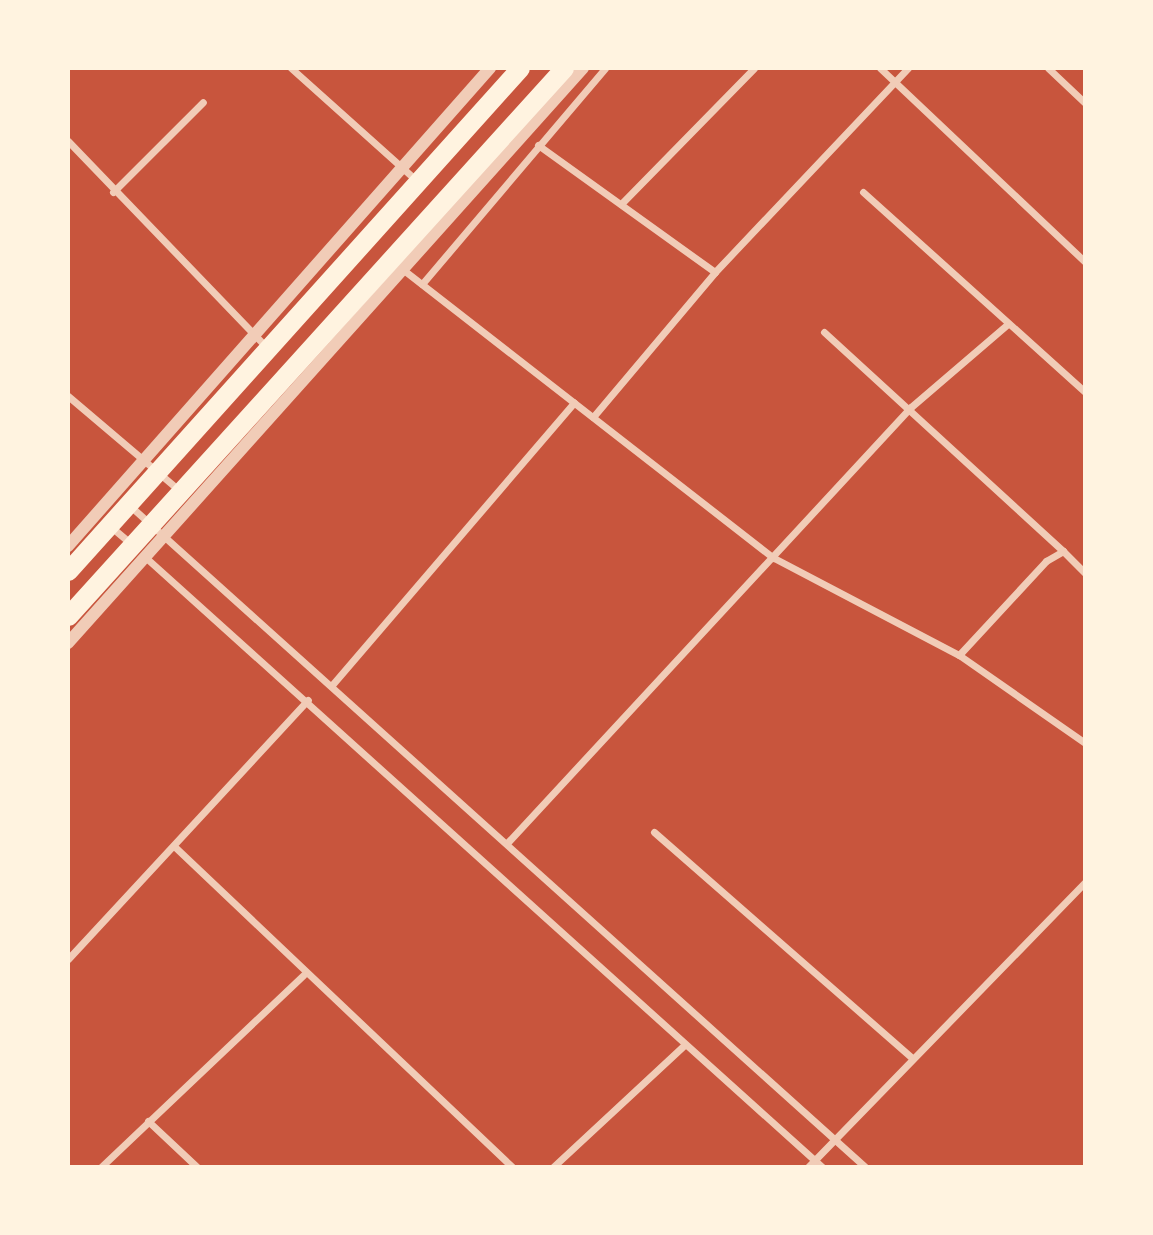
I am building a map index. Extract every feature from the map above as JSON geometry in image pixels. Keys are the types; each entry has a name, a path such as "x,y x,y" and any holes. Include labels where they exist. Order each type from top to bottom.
{"highway":[{"path":"68,571 128,504 150,466 261,341 418,182 520,68"},
{"path":"68,616 132,545 158,531 181,492 399,266 564,68"}],"street":[{"path":"291,68 418,182"},
{"path":"70,146 261,341 401,167 490,68"},
{"path":"68,643 148,559 158,531 583,68"},
{"path":"422,285 605,68"},
{"path":"621,204 754,68"},
{"path":"880,68 1085,262"},
{"path":"593,417 715,272 908,68"},
{"path":"1048,68 1085,103"},
{"path":"113,192 202,102"},
{"path":"538,145 715,272"},
{"path":"863,192 1085,392"},
{"path":"399,266 774,558 959,655 1085,743"},
{"path":"508,842 774,558 911,407 1008,324"},
{"path":"824,332 911,407 1085,573"},
{"path":"68,396 181,492"},
{"path":"332,685 574,403"},
{"path":"68,546 150,466"},
{"path":"128,504 508,842 865,1167"},
{"path":"109,525 309,699 683,1046 822,1167"},
{"path":"959,655 1046,561 1063,551"},
{"path":"68,959 175,847 309,699"},
{"path":"654,832 913,1059"},
{"path":"175,847 303,975 512,1167"},
{"path":"808,1167 1085,882"},
{"path":"101,1167 303,975"},
{"path":"553,1167 683,1046"},
{"path":"148,1121 197,1167"}]}
